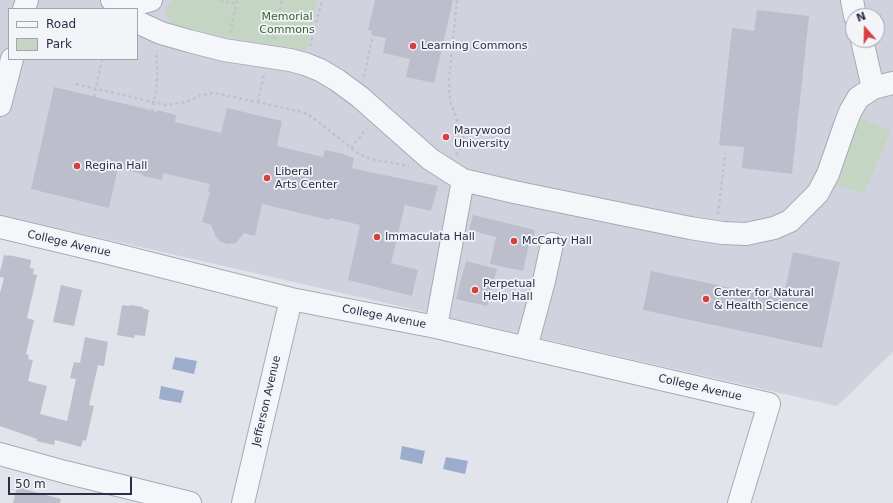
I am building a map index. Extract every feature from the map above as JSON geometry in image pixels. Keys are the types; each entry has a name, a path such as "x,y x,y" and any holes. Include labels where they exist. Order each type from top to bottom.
{"street":[{"path":"111,0 127,4 142,3 151,0"},
{"path":"111,0 117,8"},
{"path":"138,22 161,33 224,50 290,60 320,70 337,80 360,97 430,159 463,180 682,227 723,234 746,234 774,228 790,221 818,193 828,174 850,112 858,98 883,85 866,48"},
{"path":"0,105 12,60"},
{"path":"436,327 463,180"},
{"name":"College Avenue","path":"0,227 291,299 436,327 769,404 739,503"},
{"path":"526,348 544,281 552,244"},
{"name":"Jefferson Avenue","path":"243,503 291,299"},
{"path":"0,454 190,503"}],"path":[{"path":"220,0 236,4"},
{"path":"230,34 237,0"},
{"path":"273,46 282,0"},
{"path":"310,46 322,0"},
{"path":"453,160 461,148 463,141 463,136 450,101 449,80 457,0"},
{"path":"363,82 372,39"},
{"path":"152,111 158,78 156,59 158,46"},
{"path":"94,96 102,60"},
{"path":"258,102 264,73"},
{"path":"76,84 166,105 186,102 211,93 298,111 308,114 359,154 371,159 414,167"},
{"path":"350,148 371,123"},
{"path":"716,232 725,153"}],"shaded area":[{"name":"Marywood University","path":"0,0 893,0 893,352 837,406 0,215"}],"green space":[{"name":"Memorial Commons","path":"172,0 318,0 306,52 225,37 173,24 168,18 165,10"},
{"path":"855,116 891,131 864,193 837,185"}],"water":[{"path":"175,357 197,361 194,374 172,369"},
{"path":"161,386 184,391 181,403 159,399"},
{"path":"402,446 425,451 422,464 400,459"},
{"path":"446,457 468,461 465,474 443,469"}],"building":[{"name":"Learning Commons","path":"375,0 453,0 434,83 406,77 410,59 383,53 386,38 371,35 372,31 368,30"},
{"path":"757,10 809,16 792,174 742,168 744,147 719,145 732,28 754,31"},
{"path":"54,87 157,112 157,110 176,115 175,122 221,133 227,108 282,121 277,146 323,157 325,150 344,154 354,158 352,168 438,186 431,211 405,205 391,263 418,270 412,296 348,280 360,225 330,218 329,220 262,204 255,236 244,233 236,243 228,244 221,242 216,237 211,225 202,222 210,192 208,191 210,184 163,173 162,180 118,168 109,208 31,189"},
{"name":"McCarty Hall","path":"473,215 535,230 532,245 529,244 523,271 490,264 496,237 469,230"},
{"name":"Center for Natural & Health Science","path":"793,252 840,262 822,348 643,310 651,271 783,299"},
{"path":"4,255 31,260 30,268 34,269 33,274 37,275 27,318 34,320 26,354 29,355 28,359 33,360 28,381 47,386 40,414 67,421 76,379 70,378 74,362 80,363 85,337 108,342 104,366 98,365 89,405 94,406 86,441 83,440 81,447 55,440 54,445 36,441 37,439 0,426 0,293 4,278 0,277 0,272"},
{"name":"Perpetual Help Hall","path":"466,261 497,269 487,306 456,299"},
{"path":"61,285 82,290 74,326 53,322"},
{"path":"122,305 143,307 142,308 149,310 145,336 135,335 134,338 117,335"},
{"path":"17,487 61,499 60,503 13,503"}],"place":[{"name":"Learning Commons","path":"413,46"},
{"name":"Marywood University","path":"446,137"},
{"name":"Regina Hall","path":"77,166"},
{"name":"Liberal Arts Center","path":"267,178"},
{"name":"Immaculata Hall","path":"377,237"},
{"name":"McCarty Hall","path":"514,241"},
{"name":"Perpetual Help Hall","path":"475,290"},
{"name":"Center for Natural & Health Science","path":"706,299"}]}
